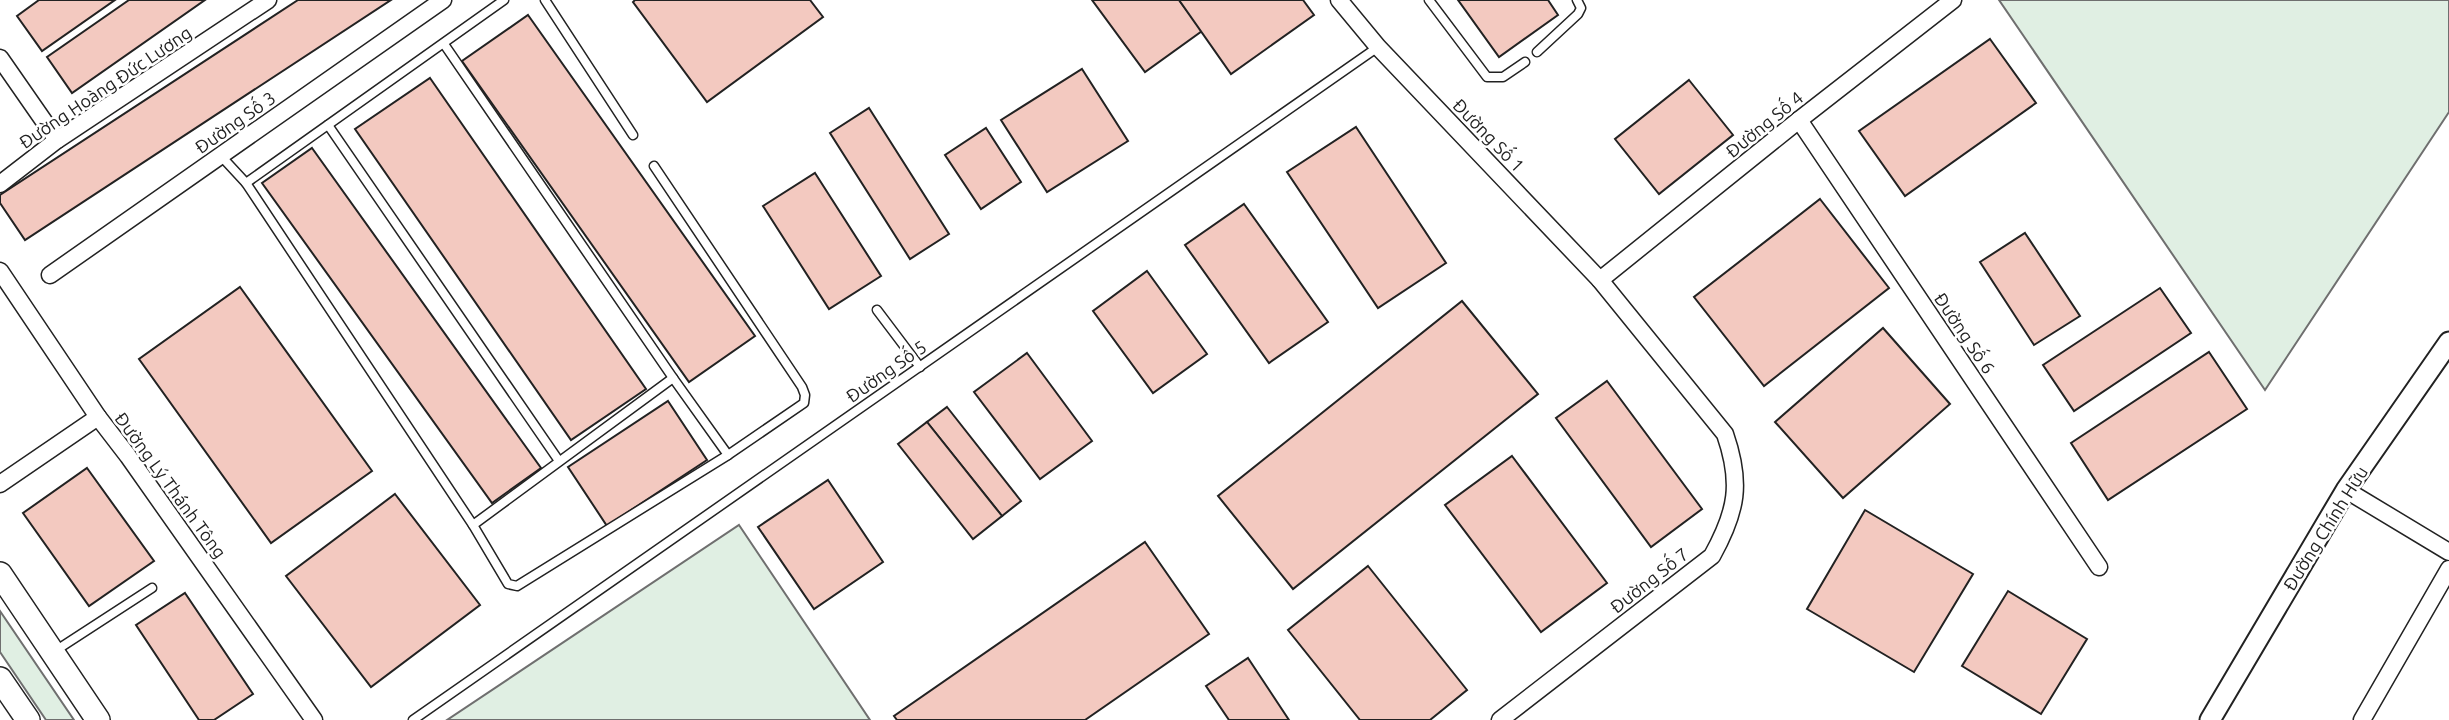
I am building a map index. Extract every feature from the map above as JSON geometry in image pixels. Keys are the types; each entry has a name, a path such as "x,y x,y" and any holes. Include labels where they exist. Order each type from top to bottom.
{"main road":[{"path":"0,574 98,720"},
{"path":"0,678 28,720"}],"street":[{"name":"Đường Hoàng Đức Lương","path":"0,184 57,140 268,0"},
{"name":"Đường Số 3","path":"50,275 443,0"},
{"name":"Đường Số 1","path":"1339,0 1378,47 1613,295"},
{"name":"Đường Số 4","path":"1600,280 1953,0"},
{"path":"0,58 57,140"},
{"name":"Đường Số 6","path":"1799,120 2099,566"},
{"name":"Đường Lý Thánh Tông","path":"0,271 99,417 314,720"},
{"name":"Đường Số 7","path":"1500,720 1713,556 1727,530 1735,499 1734,460 1725,434 1613,295"},
{"name":"Đường Chính Hữu","path":"2210,720 2346,490 2449,343"},
{"path":"0,484 99,417"},
{"path":"2346,490 2449,552"},
{"path":"2362,720 2449,569"}],"lane":[{"path":"246,183 504,0"},
{"path":"545,0 634,135"},
{"path":"1429,0 1487,77 1503,77 1525,62"},
{"path":"1537,52 1578,14 1581,8 1577,0"},
{"path":"444,44 728,455"},
{"name":"Đường Số 5","path":"413,720 1378,47"},
{"path":"328,125 559,461"},
{"path":"221,156 246,183 472,525 508,584 517,586 728,455 804,403 805,395 654,166"},
{"path":"877,310 920,367"},
{"path":"472,525 673,378"},
{"path":"53,653 152,588"}],"green space":[{"path":"1999,0 2449,0 2449,112 2265,390"},
{"path":"739,525 870,720 447,720"},
{"path":"0,611 74,720 46,720 0,652"}],"building":[{"path":"39,0 115,0 42,51 17,16"},
{"path":"129,0 205,0 72,93 47,57"},
{"path":"298,0 391,0 25,240 0,203 0,195"},
{"path":"810,0 823,17 707,102 633,2"},
{"path":"1092,0 1179,0 1202,31 1145,72"},
{"path":"1179,0 1303,0 1314,15 1231,74"},
{"path":"1458,0 1548,0 1558,15 1499,57"},
{"path":"528,15 755,336 689,382 462,61"},
{"path":"1990,39 2036,103 1905,196 1859,131"},
{"path":"1082,69 1128,141 1047,192 1001,120"},
{"path":"430,78 646,389 571,440 355,129"},
{"path":"1689,80 1733,135 1659,194 1615,139"},
{"path":"869,108 949,234 910,259 830,133"},
{"path":"1356,127 1446,263 1378,308 1287,172"},
{"path":"986,128 1021,182 981,209 945,155"},
{"path":"312,148 541,468 492,503 262,183"},
{"path":"815,173 881,276 829,309 763,206"},
{"path":"1820,199 1889,288 1764,386 1694,297"},
{"path":"1244,204 1328,322 1269,363 1185,245"},
{"path":"2025,233 2080,316 2034,345 1980,262"},
{"path":"1147,271 1207,354 1153,393 1093,311"},
{"path":"240,287 372,471 271,543 139,359"},
{"path":"2160,288 2191,333 2074,411 2043,365"},
{"path":"1462,301 1538,394 1293,589 1218,496"},
{"path":"1883,328 1950,404 1843,498 1775,422"},
{"path":"2209,352 2247,409 2108,500 2071,443"},
{"path":"1027,353 1092,441 1040,479 974,392"},
{"path":"1607,381 1702,509 1651,547 1556,418"},
{"path":"668,401 707,460 607,526 568,467"},
{"path":"947,407 1021,501 1002,516 927,422"},
{"path":"927,422 1002,516 973,539 898,444"},
{"path":"1512,456 1607,583 1541,632 1445,505"},
{"path":"87,468 154,561 89,606 23,513"},
{"path":"828,480 883,562 814,609 758,527"},
{"path":"395,494 480,605 371,687 286,576"},
{"path":"1865,510 1973,574 1914,672 1807,609"},
{"path":"1145,542 1209,634 1085,720 897,720 894,716"},
{"path":"1368,566 1467,690 1430,720 1360,720 1288,630"},
{"path":"2008,591 2087,639 2041,714 1962,666"},
{"path":"185,593 253,694 214,720 199,720 136,625"},
{"path":"1248,658 1289,720 1229,720 1206,686"}]}
